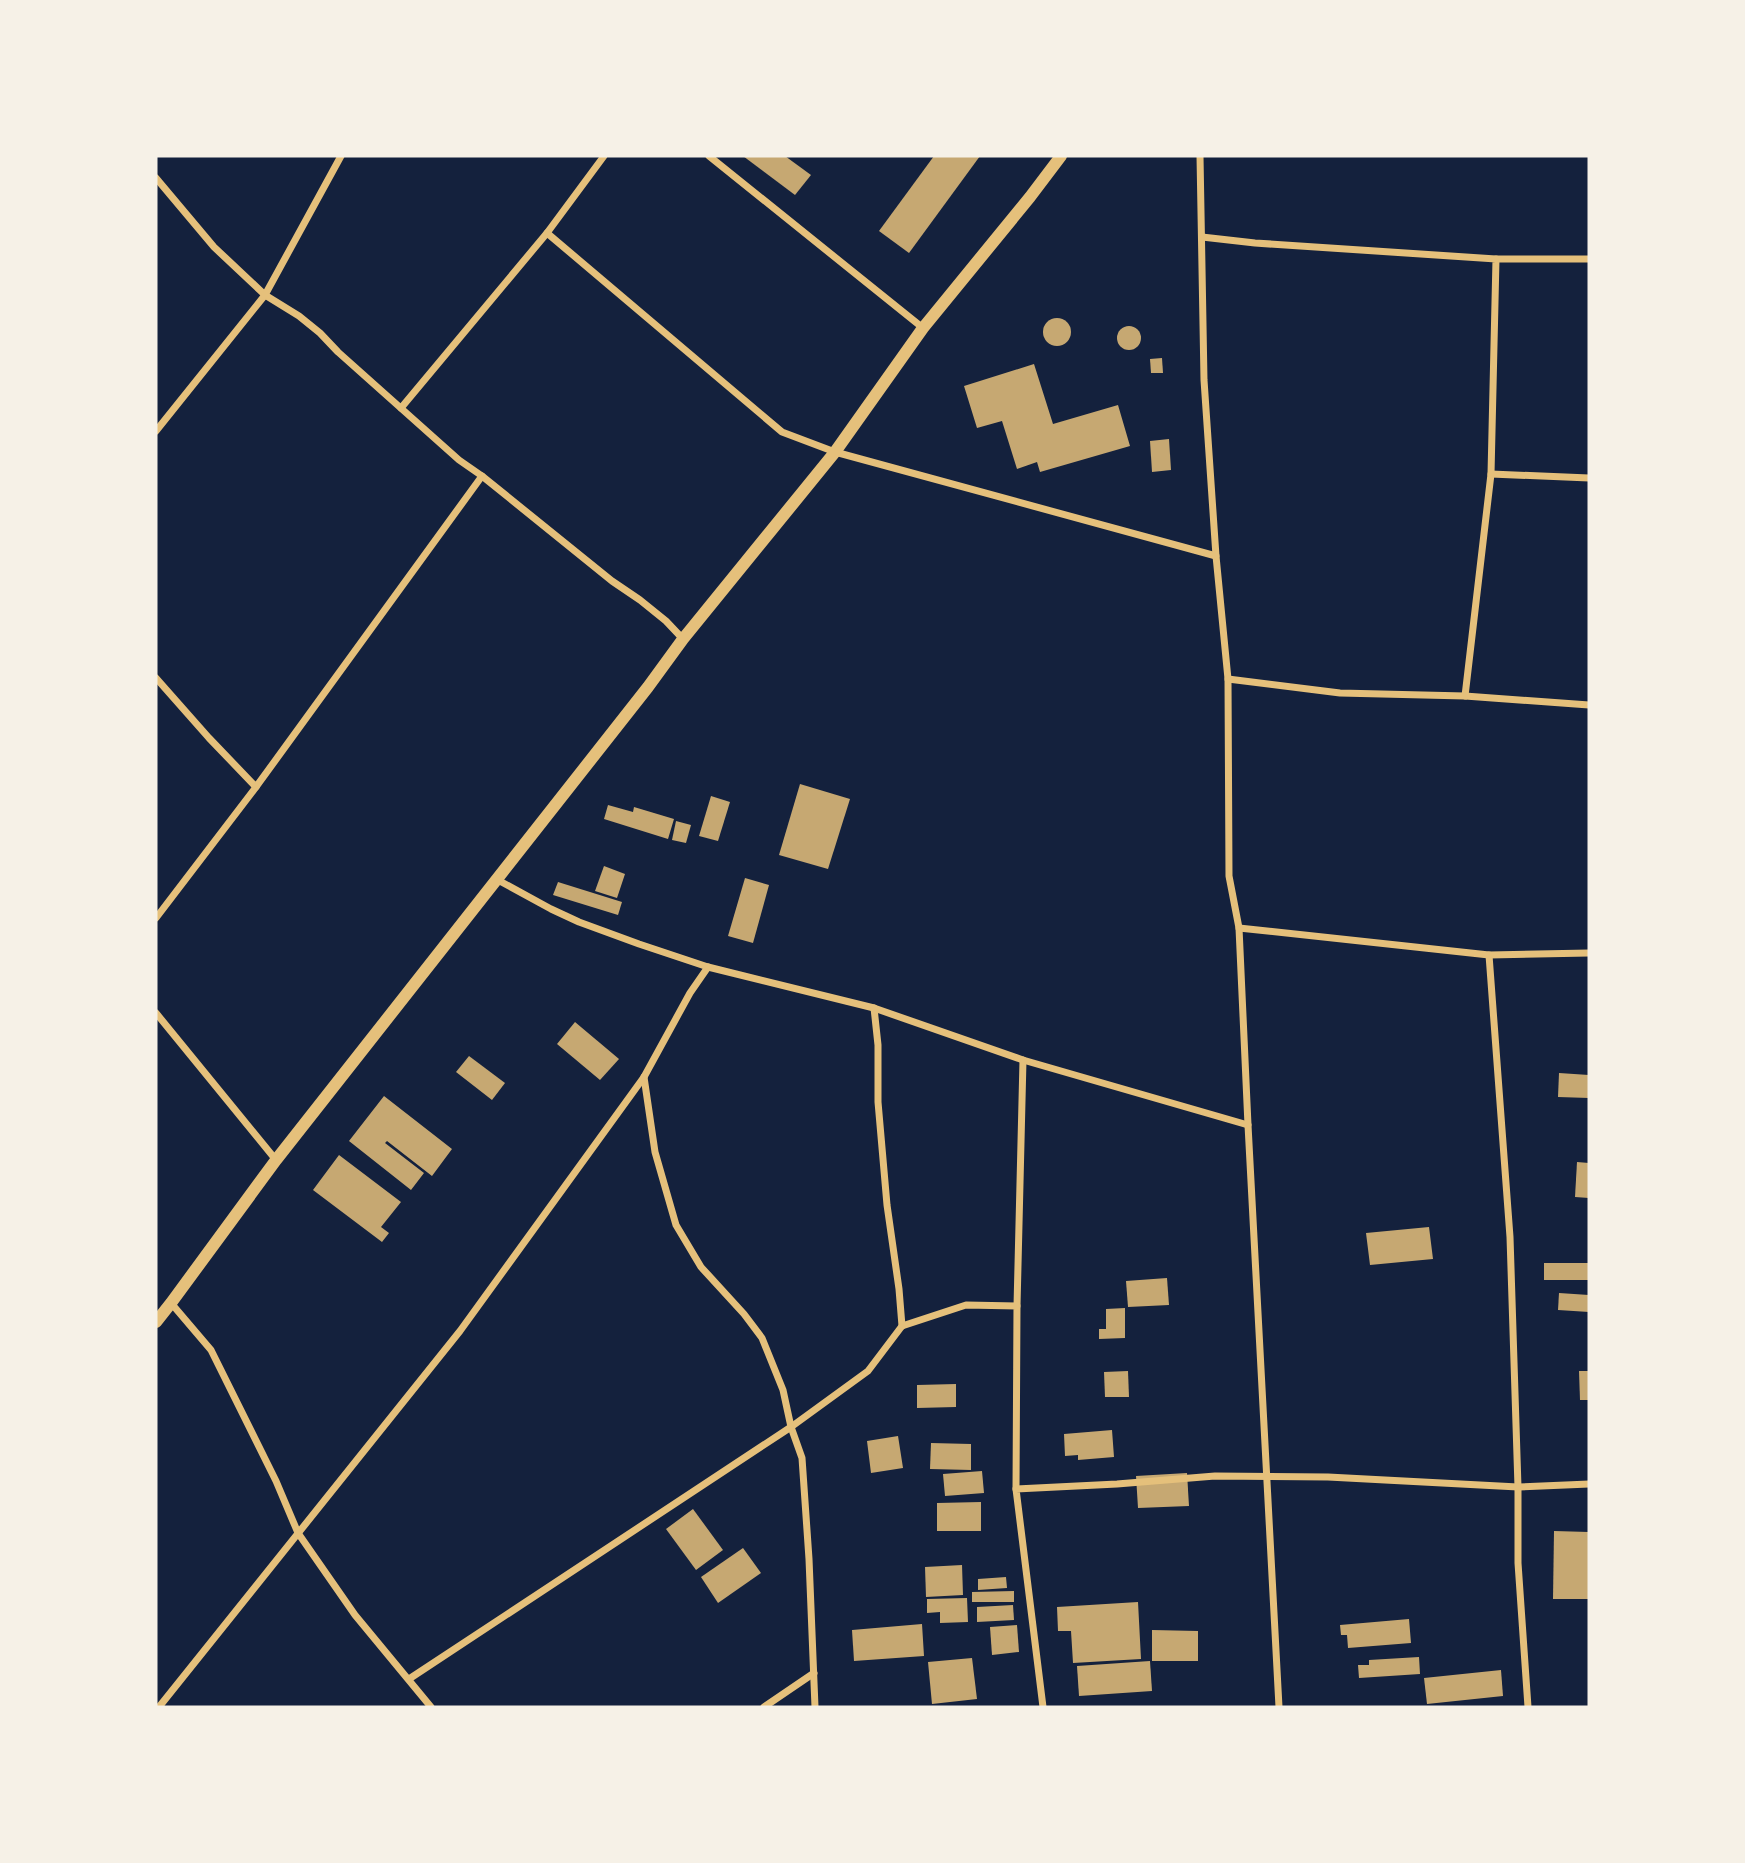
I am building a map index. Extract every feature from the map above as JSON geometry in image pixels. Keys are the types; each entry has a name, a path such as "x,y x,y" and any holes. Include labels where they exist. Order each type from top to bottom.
{"street":[{"path":"156,431 265,295 341,156"},
{"path":"401,408 548,233 604,156"},
{"path":"709,156 923,328"},
{"path":"156,1322 276,1160 683,639 835,452 923,328 1022,208 1060,156"},
{"path":"1200,156 1204,380 1216,556 1228,679 1229,876 1239,928 1279,1707"},
{"path":"156,178 214,247 265,295 320,333 459,460 657,614 683,639"},
{"path":"548,233 782,432 835,452 1216,556"},
{"path":"1202,237 1496,259 1589,258"},
{"path":"1465,696 1491,474 1496,259"},
{"path":"1491,474 1589,478"},
{"path":"156,918 256,787 482,476"},
{"path":"156,678 256,787"},
{"path":"1228,679 1340,693 1465,696 1589,705"},
{"path":"496,879 579,922 708,967 874,1009 1023,1060 1248,1125"},
{"path":"1239,928 1489,955 1589,953"},
{"path":"1489,955 1510,1237 1518,1563 1528,1707"},
{"path":"159,1707 460,1331 644,1077 690,993 708,967"},
{"path":"874,1009 878,1045 878,1102 887,1205 902,1326"},
{"path":"156,1013 276,1160"},
{"path":"1023,1060 1016,1489 1043,1707"},
{"path":"644,1077 655,1152 676,1225 701,1267 762,1338 783,1390 791,1427 802,1458 815,1707"},
{"path":"171,1303 211,1350 276,1481 298,1533 355,1615 431,1707"},
{"path":"409,1679 791,1427 868,1371 902,1326 966,1305 1017,1306"},
{"path":"1016,1489 1215,1476 1328,1477 1518,1487 1589,1484"},
{"path":"764,1707 814,1674"}],"building":[{"path":"743,156 785,156 811,175 795,195"},
{"path":"934,156 980,156 909,253 879,231"},
{"path":"1057,318 1067,322 1071,332 1067,342 1057,346 1047,342 1043,332 1047,322"},
{"path":"1129,326 1140,333 1141,338 1134,349 1129,350 1118,343 1117,338 1124,327"},
{"path":"1162,358 1163,373 1151,373 1150,359"},
{"path":"1034,364 1053,424 1118,405 1130,446 1040,472 1037,462 1017,469 1002,421 977,428 964,386"},
{"path":"1169,439 1171,470 1152,472 1150,441"},
{"path":"800,784 850,799 828,869 779,855"},
{"path":"711,796 730,802 718,841 699,836"},
{"path":"608,805 633,812 634,807 674,819 668,839 604,819"},
{"path":"676,821 691,825 686,843 672,840"},
{"path":"604,866 625,874 617,898 595,891"},
{"path":"745,878 769,885 753,943 728,936"},
{"path":"558,882 622,902 618,915 553,895"},
{"path":"575,1022 619,1059 600,1080 557,1044"},
{"path":"469,1056 505,1083 492,1100 456,1072"},
{"path":"1559,1073 1589,1075 1589,1098 1558,1097"},
{"path":"384,1096 452,1149 432,1176 387,1141 385,1143 424,1173 411,1190 349,1141"},
{"path":"339,1155 401,1202 381,1227 389,1233 382,1242 313,1190"},
{"path":"1577,1162 1589,1163 1589,1198 1575,1197"},
{"path":"1429,1227 1433,1259 1370,1265 1366,1233"},
{"path":"1544,1263 1588,1263 1588,1280 1544,1280"},
{"path":"1167,1278 1169,1305 1128,1307 1126,1281"},
{"path":"1559,1293 1589,1295 1589,1312 1558,1310"},
{"path":"1125,1308 1125,1338 1099,1339 1099,1329 1106,1329 1106,1309"},
{"path":"1128,1371 1129,1397 1105,1397 1104,1372"},
{"path":"1579,1371 1589,1371 1589,1400 1580,1400"},
{"path":"956,1384 956,1407 917,1408 917,1385"},
{"path":"1112,1430 1114,1457 1078,1460 1078,1455 1065,1456 1064,1434"},
{"path":"898,1436 903,1468 871,1473 867,1441"},
{"path":"931,1443 971,1444 971,1470 930,1469"},
{"path":"982,1471 984,1493 945,1496 943,1474"},
{"path":"1187,1473 1189,1506 1138,1508 1136,1476"},
{"path":"981,1502 981,1531 937,1531 937,1503"},
{"path":"693,1509 723,1550 696,1570 666,1529"},
{"path":"1554,1531 1589,1532 1589,1599 1553,1599"},
{"path":"743,1548 761,1573 718,1603 701,1577"},
{"path":"962,1565 963,1595 926,1597 925,1567"},
{"path":"1006,1577 1007,1588 978,1590 978,1579"},
{"path":"1014,1591 1014,1602 972,1602 972,1592"},
{"path":"967,1598 968,1622 940,1623 940,1612 927,1613 927,1599"},
{"path":"1138,1602 1141,1659 1073,1663 1071,1631 1058,1631 1057,1607"},
{"path":"1013,1605 1014,1620 977,1622 977,1607"},
{"path":"1409,1619 1411,1643 1348,1648 1347,1635 1341,1635 1340,1625"},
{"path":"922,1624 924,1656 854,1661 852,1630"},
{"path":"1017,1625 1019,1652 992,1655 990,1627"},
{"path":"1152,1630 1198,1631 1198,1661 1152,1661"},
{"path":"1419,1657 1420,1674 1359,1678 1358,1665 1369,1665 1369,1660"},
{"path":"972,1658 977,1699 932,1704 928,1662"},
{"path":"1150,1661 1152,1691 1079,1696 1077,1666"},
{"path":"1501,1670 1503,1696 1427,1704 1424,1678"}]}
